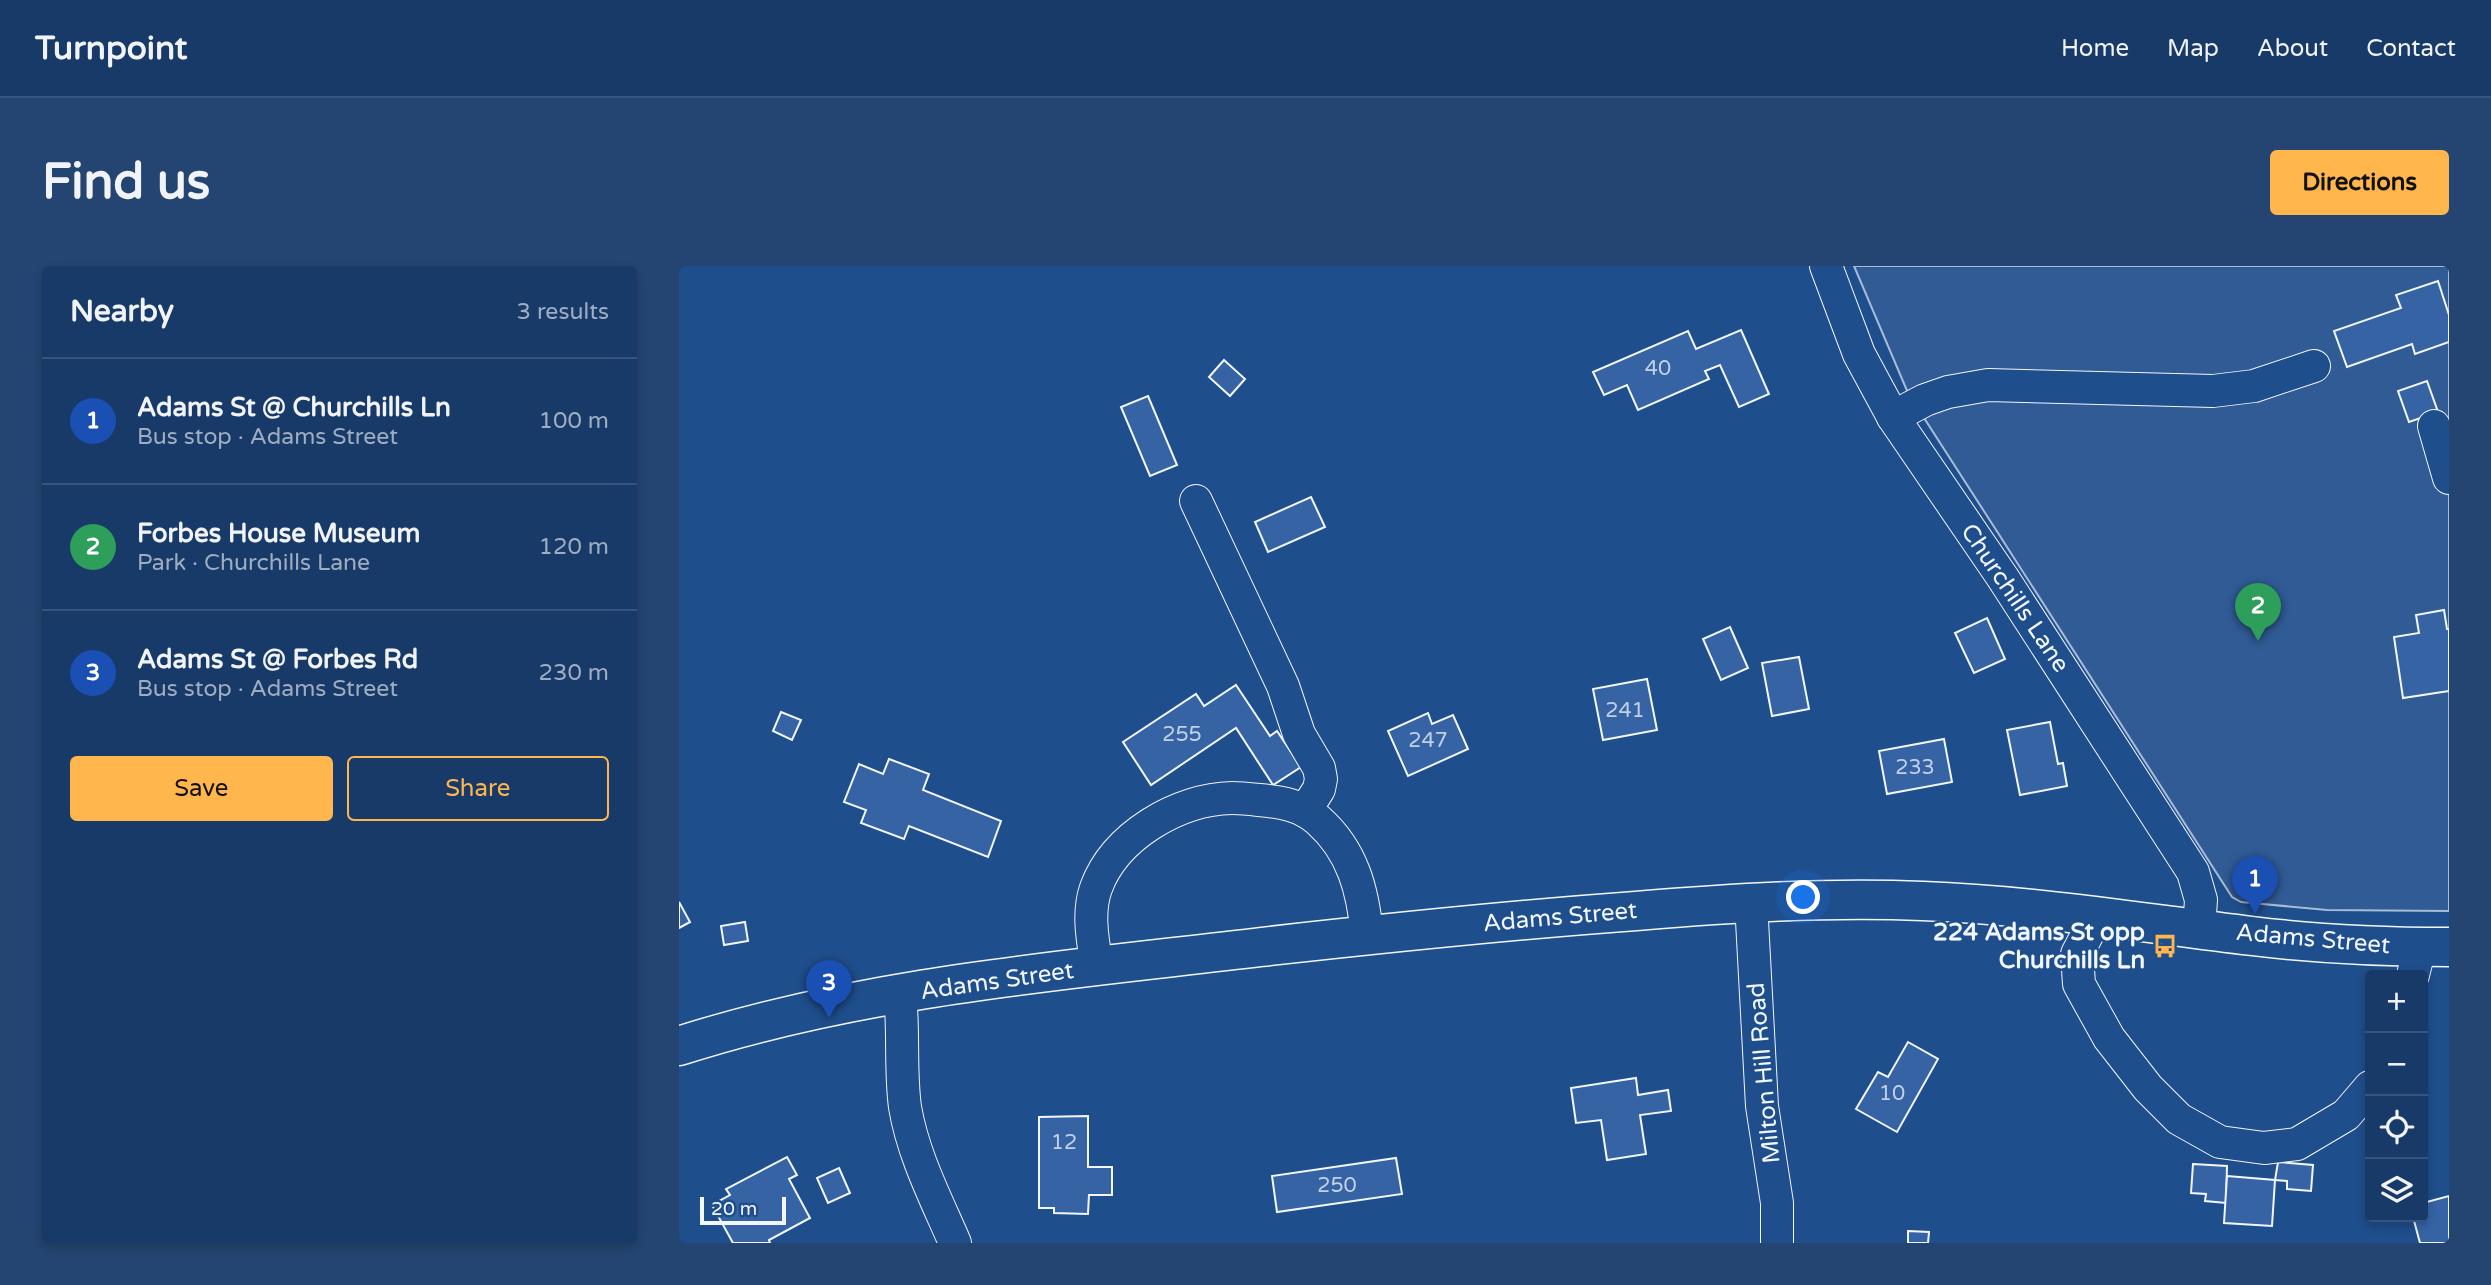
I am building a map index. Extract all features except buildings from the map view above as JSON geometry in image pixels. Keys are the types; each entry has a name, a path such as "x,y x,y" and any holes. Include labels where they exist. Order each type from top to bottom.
{"main road":[{"name":"Adams Street","path":"679,1046 758,1023 900,995 1097,967 1486,922 1751,902 1922,901 2097,916 2332,943 2427,957"}],"street":[{"name":"Churchills Lane","path":"1826,266 1859,354 1893,417 2003,578 2193,872 2201,900 2199,929"},
{"path":"1893,417 1937,396 1988,385 2213,391 2254,386 2314,366"},
{"path":"2434,426 2449,478"},
{"path":"1196,501 1283,686 1299,734 1319,768 1319,789 1305,811"},
{"path":"1097,967 1091,928 1096,888 1116,853 1144,829 1167,815 1200,803 1224,799 1281,802 1305,811 1330,833 1349,861 1361,889 1367,935"},
{"name":"Milton Hill Road","path":"1751,902 1762,1106 1777,1203 1777,1243"},
{"path":"2097,916 2077,954 2079,984 2109,1038 2148,1088 2179,1119 2220,1142 2264,1148 2297,1144 2346,1115 2365,1093"},
{"path":"900,995 903,1016 903,1084 910,1130 917,1154 955,1243"}],"shaded area":[{"path":"1854,266 2449,266 2449,911 2327,910 2241,902 2232,897 1908,393"}],"place":[{"name":"Forbes House Museum","path":"2258,641"},
{"name":"Adams St @ Churchills Ln","path":"2255,914"},
{"name":"224 Adams St opp Churchills Ln","path":"2165,946"},
{"name":"Adams St @ Forbes Rd","path":"829,1018"}]}
